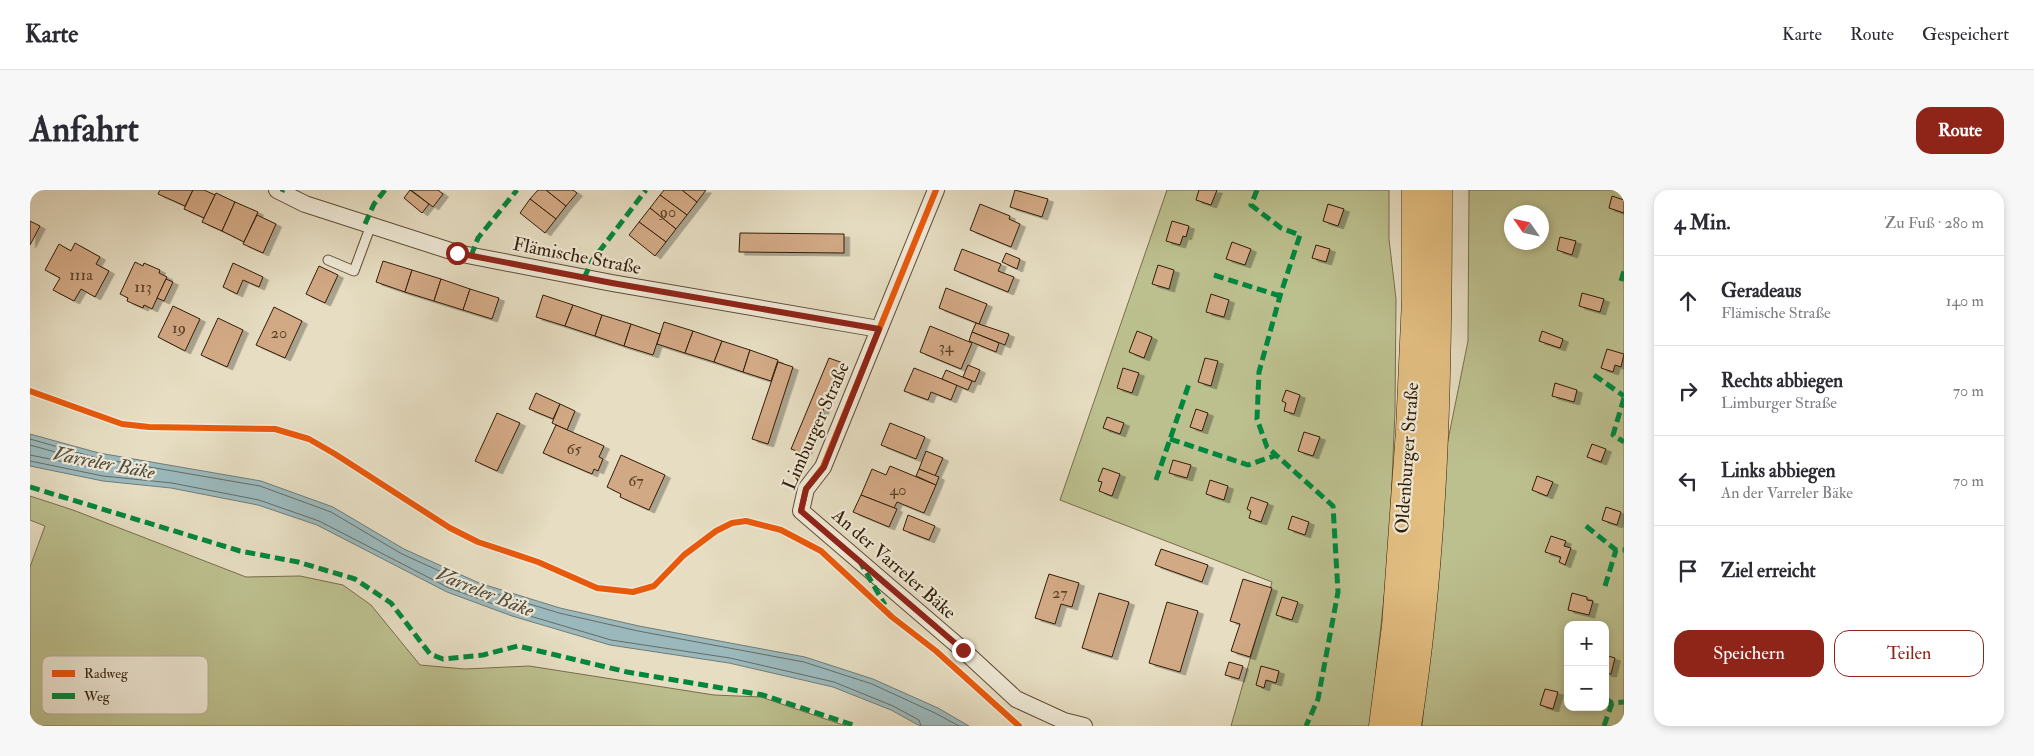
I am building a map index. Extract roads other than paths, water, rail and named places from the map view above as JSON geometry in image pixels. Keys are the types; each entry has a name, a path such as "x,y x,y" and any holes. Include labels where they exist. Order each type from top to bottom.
{"highway":[{"name":"Oldenburger Straße","path":"1383,726 1396,626 1410,430 1416,299 1416,190"},
{"name":"Oldenburger Straße","path":"1407,726 1425,573 1434,428 1437,370 1438,190"}],"street":[{"name":"Flämische Straße","path":"277,190 306,204 457,253 612,283 879,329"},
{"name":"Limburger Straße","path":"801,511 806,489 824,467 936,190"},
{"name":"An der Varreler Bäke","path":"801,511 963,650 1016,699 1064,721 1084,726"}],"lane":[{"path":"328,260 354,271 371,226"}],"water":[{"name":"Varreler Bäke","path":"30,434 99,453 261,481 333,507 404,549 479,583 560,608 639,626 805,657 873,679 938,708 969,726 920,726 891,710 833,687 729,663 610,645 512,616 447,592 317,525 258,505 171,488 103,481 30,466"}]}
